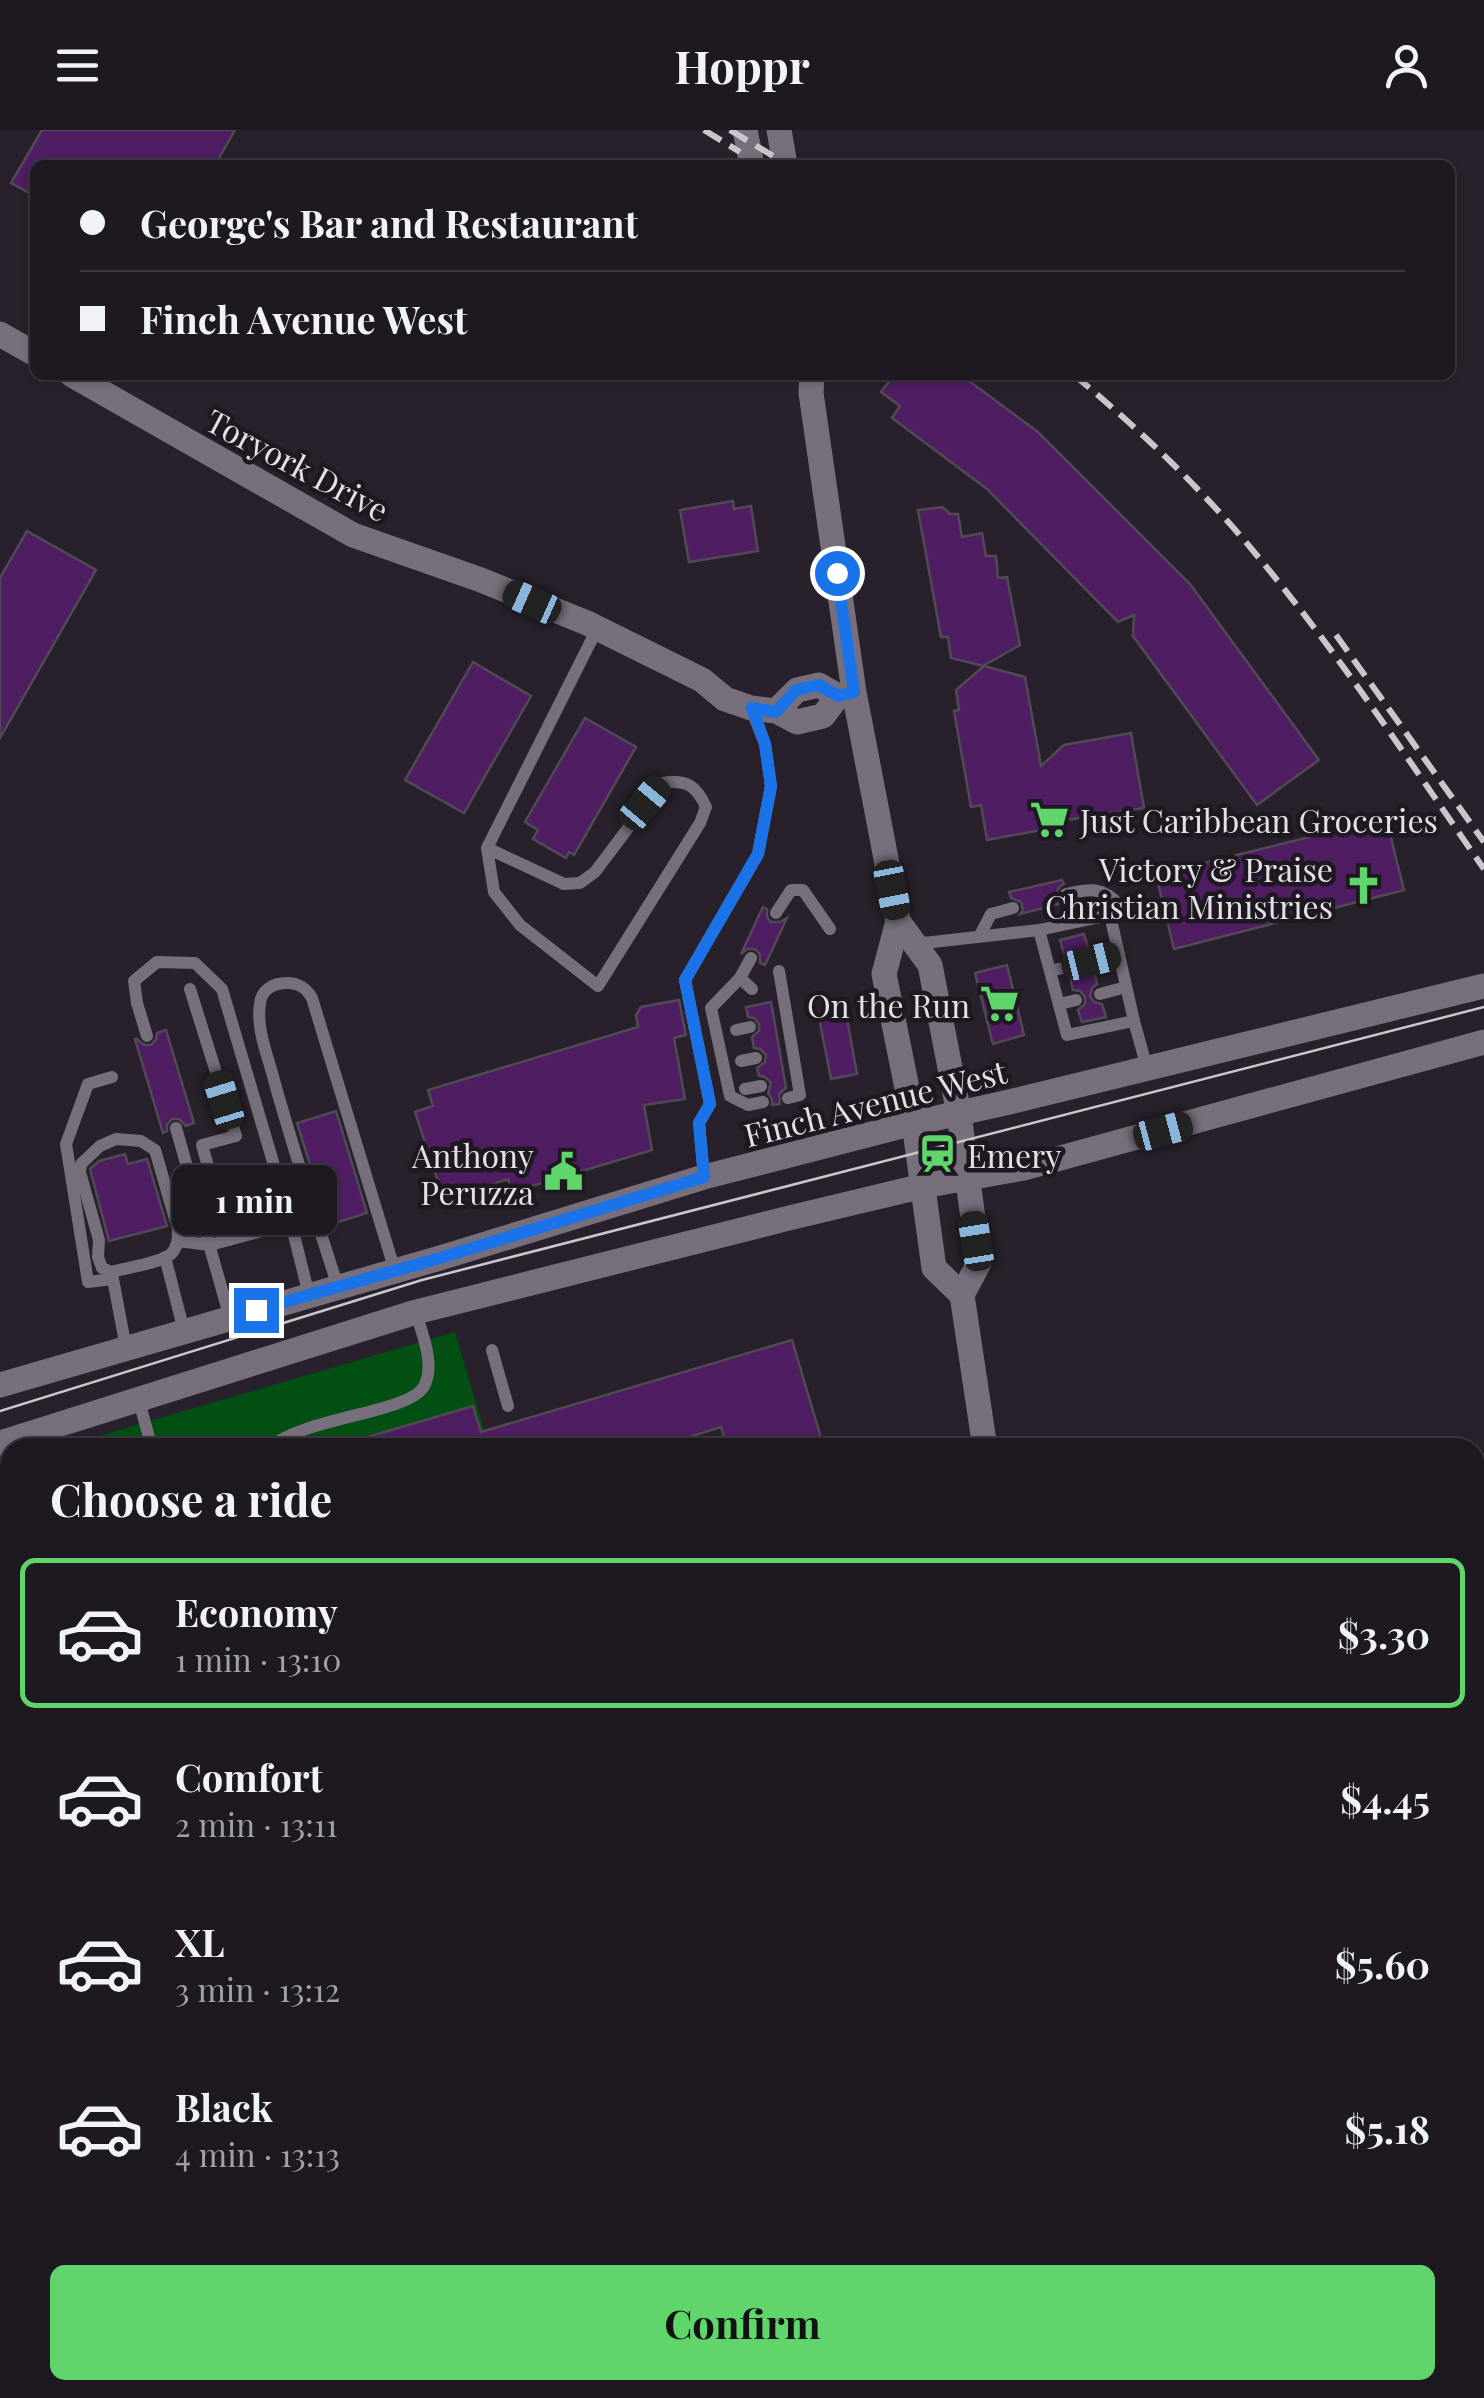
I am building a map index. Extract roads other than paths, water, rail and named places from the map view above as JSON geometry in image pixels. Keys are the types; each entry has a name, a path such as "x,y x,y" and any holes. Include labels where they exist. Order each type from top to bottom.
{"main road":[{"path":"746,130 751,160"},
{"path":"779,130 784,160"},
{"path":"0,334 30,351"},
{"name":"Toryork Drive","path":"81,380 353,536 481,580 597,629 702,680 726,699 764,710"},
{"path":"808,381 846,694 898,921 930,965 959,1114 979,1263 962,1295 983,1438"},
{"path":"764,710 796,690 819,685 846,694"},
{"path":"898,921 884,974 914,1123 934,1268 962,1295"},
{"name":"Finch Avenue West","path":"0,1385 704,1177 1484,986"},
{"path":"17,1438 416,1312 923,1186 1024,1168 1484,1042"}],"lane":[{"path":"487,848 564,884 580,883 595,872 662,783 679,780 699,792 706,807 700,823 598,986 520,926 494,892 487,848 597,629"},
{"path":"704,1177 699,1123 710,1104 685,980 758,854 771,786 764,710"},
{"path":"915,944 1039,930 1110,916 1118,910 1105,892 1092,888 1066,894"},
{"path":"776,913 792,890 803,890 830,929"},
{"path":"979,937 991,914 1013,908"},
{"path":"1110,916 1147,1068"},
{"path":"1039,930 1067,1035 1134,1021"},
{"path":"1091,961 1119,954"},
{"path":"751,958 740,978 711,1008 730,1096 748,1105 763,1102"},
{"path":"147,1036 134,982 157,962 195,963 222,989 309,1296"},
{"path":"1050,971 1067,967"},
{"path":"779,971 786,1052 792,1082 800,1095 788,1098"},
{"path":"740,978 752,989"},
{"path":"338,1287 260,1027 262,995 282,983 307,990 312,998 395,1271"},
{"path":"1100,994 1126,987"},
{"path":"190,989 236,1136 202,1145 229,1240"},
{"path":"1059,1004 1076,1000"},
{"path":"112,1078 88,1084 66,1144 88,1282 112,1275 166,1258 174,1252 178,1229 155,1150 141,1141 116,1140 100,1146 81,1164 99,1240 98,1258 102,1268 112,1275 126,1348"},
{"path":"746,1089 760,1086"},
{"path":"176,1128 230,1318"},
{"path":"178,1241 210,1245 291,1223"},
{"path":"166,1258 184,1331"},
{"path":"284,1438 412,1397 423,1388 427,1361 416,1312"},
{"path":"492,1350 508,1406"},
{"path":"139,1401 149,1438"}],"tram line":[{"path":"0,1411 422,1280 1484,1007"}],"railway":[{"path":"704,130 740,152"},
{"path":"730,130 780,160"},
{"path":"1080,380 1174,465 1264,564 1350,676 1484,869"},
{"path":"1336,635 1484,842"}],"place":[{"name":"Just Caribbean Groceries","path":"1050,819"},
{"name":"Victory & Praise Christian Ministries","path":"1363,886"},
{"name":"On the Run","path":"1000,1004"},
{"name":"Emery","path":"937,1154"},
{"name":"Anthony Peruzza","path":"564,1172"}]}
